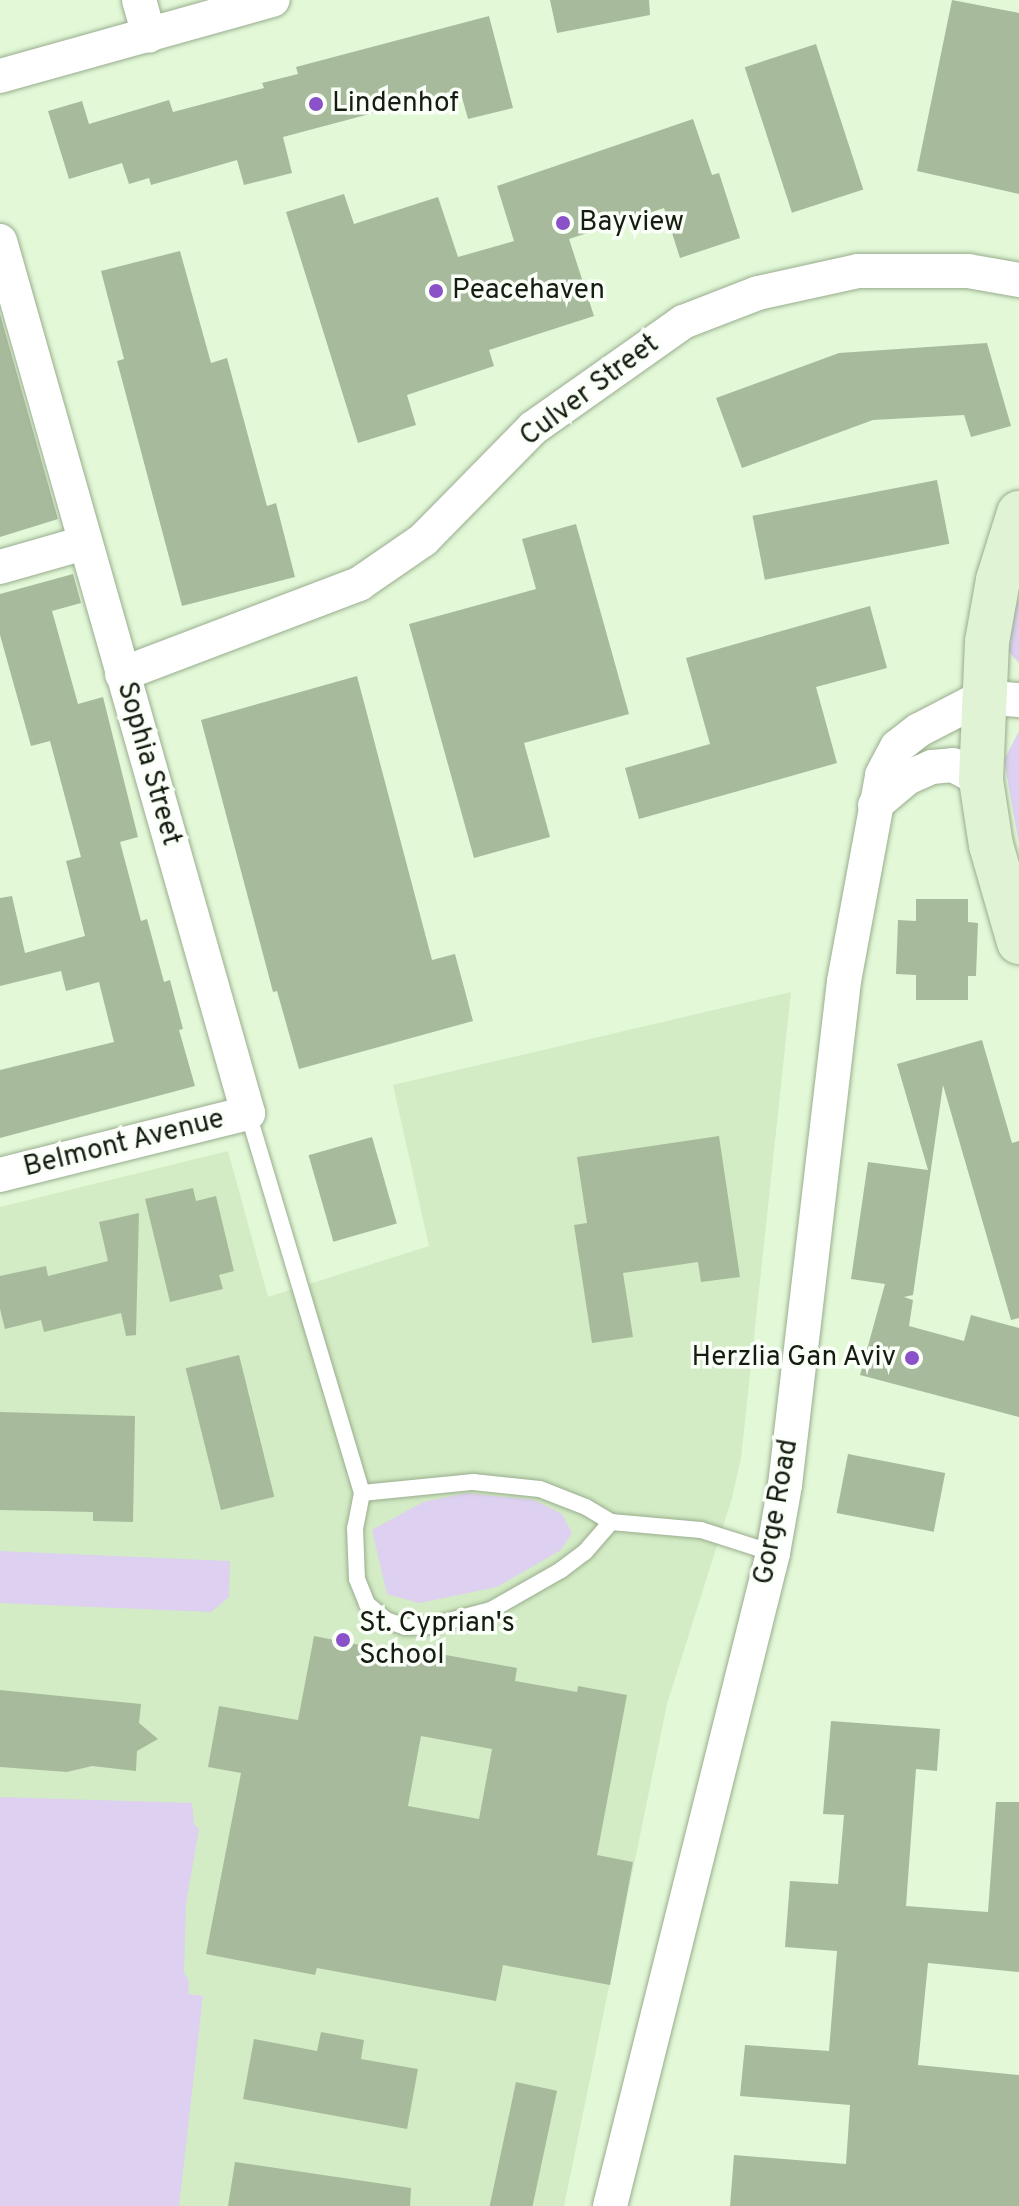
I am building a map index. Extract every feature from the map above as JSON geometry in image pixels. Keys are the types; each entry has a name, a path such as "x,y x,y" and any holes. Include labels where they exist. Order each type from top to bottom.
{"street":[{"path":"139,0 149,36"},
{"path":"0,76 273,0"},
{"name":"Sophia Street","path":"0,241 248,1113"},
{"name":"Culver Street","path":"122,674 359,584 423,540 533,428 683,322 758,293 858,271 968,271 1019,280"},
{"path":"1019,513 998,580 1001,698 981,780 991,845 1019,942"},
{"path":"0,567 84,543"},
{"name":"Gorge Road","path":"610,2206 773,1553 785,1485 844,981 875,805 886,764 897,747 919,730 1001,698"},
{"path":"875,805 907,778 932,767 953,765 981,780"},
{"name":"Belmont Avenue","path":"0,1175 248,1113"}],"lane":[{"name":"Sophia Street","path":"248,1113 362,1493"},
{"path":"611,1522 585,1552 561,1570 491,1610 430,1626 405,1627 386,1620 367,1604 357,1579 355,1528 362,1493 473,1482 540,1489 586,1507 611,1522 701,1530 773,1553"}],"shaded area":[{"path":"1019,598 1019,663 1006,649 1010,622"},
{"path":"1019,731 1019,844 1004,760"},
{"name":"St. Cyprian's School","path":"791,992 741,1458 732,1498 667,1704 564,2206 0,2206 0,1207 228,1151 268,1297 429,1246 393,1085"},
{"path":"467,1493 534,1500 562,1514 572,1533 561,1550 497,1587 419,1603 387,1594 372,1530 423,1502"},
{"path":"0,1551 230,1561 229,1597 211,1612 0,1603"},
{"path":"0,1797 192,1803 194,1824 199,1829 186,1904 184,1973 189,1981 188,1994 203,1996 179,2206 0,2206"}],"building":[{"path":"550,0 649,0 650,15 557,33"},
{"path":"952,0 1019,13 1019,194 917,171"},
{"name":"Lindenhof","path":"489,16 513,108 468,119 460,90 283,137 292,173 244,185 237,160 151,185 149,178 129,184 122,163 69,179 48,111 82,101 89,124 169,100 173,112 264,88 262,83 298,74 296,67"},
{"path":"816,44 863,190 792,213 745,67"},
{"path":"693,119 712,175 719,173 740,238 680,258 664,208 569,239 594,316 489,350 494,366 407,395 416,425 358,443 286,212 344,194 354,224 438,197 458,257 514,241 497,186"},
{"path":"180,251 211,363 227,358 267,506 276,503 295,577 182,606 117,361 124,359 101,271"},
{"path":"0,314 58,519 0,537"},
{"path":"987,343 1011,426 971,437 964,415 873,420 742,468 716,398 839,353"},
{"path":"937,480 949,544 765,580 752,516"},
{"path":"576,524 629,714 524,743 550,837 474,858 409,624 536,589 522,539"},
{"path":"73,574 81,603 52,611 78,704 103,697 138,837 120,842 141,921 147,919 164,982 170,980 183,1029 179,1030 195,1086 0,1138 0,1070 114,1042 99,982 66,991 61,971 0,986 0,898 12,896 25,953 85,936 66,861 81,857 50,741 31,746 0,635 0,594"},
{"path":"870,606 887,668 816,687 837,763 639,819 625,768 710,744 686,658"},
{"path":"357,676 432,960 455,954 473,1021 299,1069 277,991 273,992 201,720"},
{"path":"916,899 968,899 968,922 978,923 976,976 968,976 968,1000 916,1000 916,975 896,974 898,920 916,921"},
{"path":"982,1040 1012,1143 1019,1141 1019,1318 1011,1320 943,1085 913,1295 904,1297 913,1300 909,1326 964,1341 971,1315 1019,1328 1019,1417 860,1375 885,1284 851,1279 868,1162 928,1170 897,1064"},
{"path":"719,1136 740,1277 701,1282 698,1262 623,1273 633,1337 592,1343 574,1225 587,1223 577,1157"},
{"path":"372,1137 397,1224 333,1242 309,1155"},
{"path":"193,1188 196,1201 216,1196 234,1271 219,1275 223,1289 170,1302 145,1199"},
{"path":"139,1213 136,1335 126,1336 121,1313 44,1332 41,1320 5,1329 0,1309 0,1276 46,1266 48,1276 108,1261 99,1222"},
{"path":"239,1355 274,1497 221,1510 186,1368"},
{"path":"0,1412 135,1416 133,1522 93,1521 93,1512 0,1510"},
{"path":"848,1454 945,1473 934,1532 837,1513"},
{"name":"St. Cyprian's School","path":"314,1636 360,1645 359,1653 421,1662 424,1651 517,1668 515,1681 577,1692 578,1686 627,1695 597,1855 633,1862 610,1985 503,1965 496,2001 317,1968 315,1975 206,1954 241,1773 208,1767 219,1706 298,1720","holes":["421,1736 492,1749 479,1819 408,1806"]},
{"path":"0,1690 141,1704 139,1723 158,1739 137,1751 136,1771 92,1766 67,1772 0,1767"},
{"path":"831,1721 940,1729 937,1771 916,1769 906,1906 988,1912 996,1802 1019,1802 1019,1972 928,1963 918,2065 1019,2075 1019,2206 730,2206 734,2155 846,2164 850,2105 740,2096 745,2045 829,2051 837,1951 785,1947 790,1881 838,1884 844,1815 823,1814"},
{"path":"321,2032 364,2040 361,2059 418,2069 407,2129 243,2099 254,2039 317,2051"},
{"path":"516,2082 557,2091 533,2206 490,2206"},
{"path":"235,2162 411,2188 410,2206 228,2206"}],"place":[{"name":"Lindenhof","path":"316,104"},
{"name":"Bayview","path":"563,223"},
{"name":"Peacehaven","path":"436,291"},
{"name":"Herzlia Gan Aviv","path":"912,1358"},
{"name":"St. Cyprian's School","path":"343,1640"}]}
